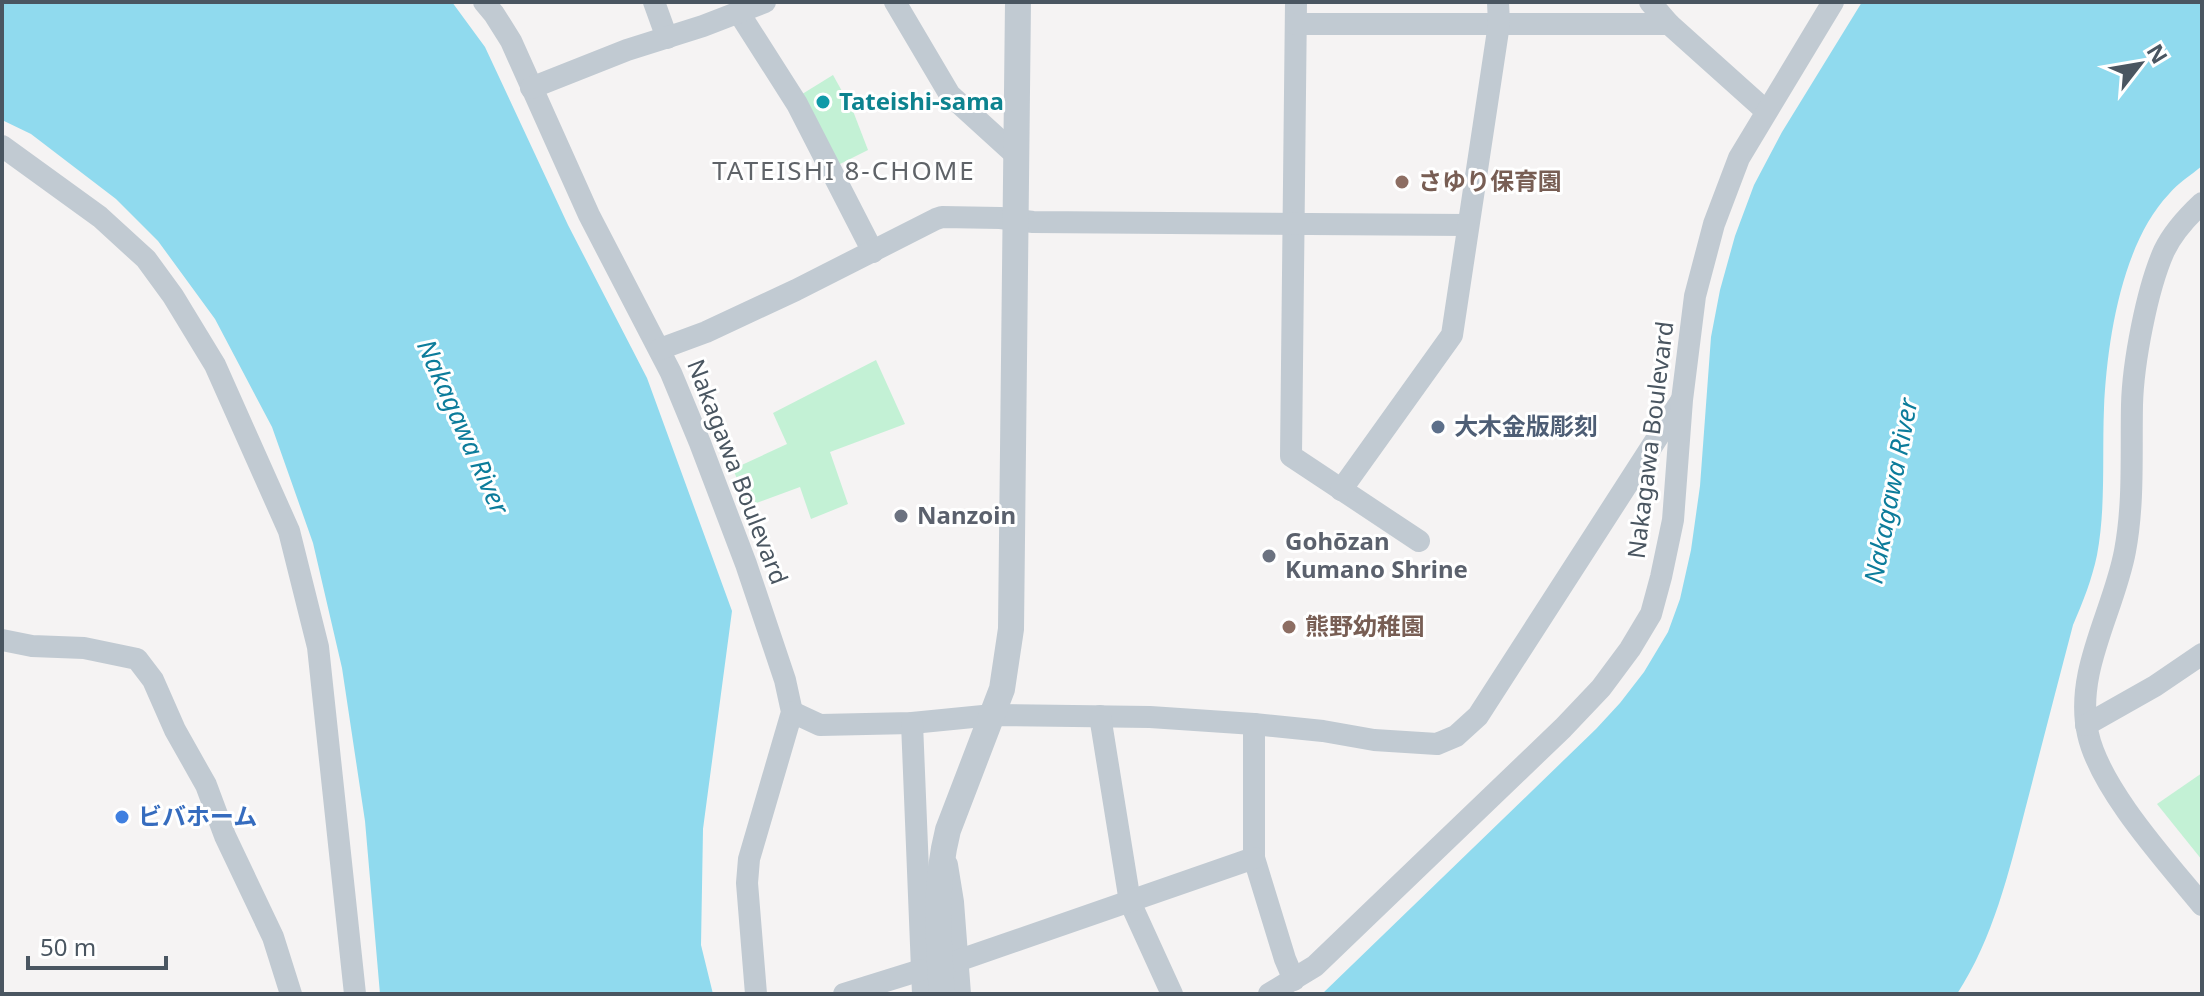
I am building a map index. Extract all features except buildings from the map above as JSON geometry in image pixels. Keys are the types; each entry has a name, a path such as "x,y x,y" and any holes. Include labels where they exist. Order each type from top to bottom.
{"street":[{"name":"Nakagawa Boulevard","path":"484,2 511,41 589,215 660,349 700,443 785,680 792,712 749,859 747,883 756,994"},
{"path":"654,2 667,38"},
{"path":"531,88 627,50 765,2"},
{"path":"895,2 950,95 1017,156"},
{"path":"942,994 937,921 943,849 1002,689 1011,629 1018,2"},
{"path":"1650,2 1669,24 1766,111"},
{"name":"Nakagawa Boulevard","path":"1269,994 1315,966 1563,728 1601,688 1651,614 1673,520 1682,400 1695,296 1710,236 1739,158 1833,2"},
{"path":"739,13 797,104 873,252"},
{"path":"1419,541 1291,456 1296,13 1499,13 1669,24"},
{"path":"1341,490 1452,335 1499,13"},
{"path":"2,146 100,217 146,259 173,296 215,365 289,531 318,647 355,994"},
{"path":"2202,203 2178,228 2164,252 2147,307 2132,400 2129,531 2118,584 2087,684 2085,703 2086,725 2094,753 2111,786 2202,905"},
{"path":"660,349 706,332 942,217 1033,222 1468,225"},
{"path":"792,712 820,725 912,723 993,715 1100,716 1254,724 1374,740 1437,744 1456,736 1478,716 1682,400"},
{"path":"2,640 32,646 84,648 137,659 153,680 175,730 206,785 225,836 273,937 291,994"},
{"path":"2086,725 2155,686 2202,654"},
{"path":"1100,716 1130,902 1172,994"},
{"path":"912,723 923,994"},
{"path":"1254,724 1254,858 1294,980"},
{"path":"943,849 953,902 960,994"},
{"path":"957,961 1254,858"},
{"path":"844,994 921,970"}],"green space":[{"path":"833,75 853,111 868,150 836,166 799,96"},
{"path":"876,360 905,424 830,452 848,504 811,519 800,487 748,506 733,469 787,444 773,413"},
{"path":"2202,773 2202,860 2157,804"}],"water":[{"name":"Nakagawa River","path":"2,2 452,2 485,47 568,225 647,378 732,611 703,829 701,945 713,994 380,994 365,821 342,668 313,543 272,427 215,319 158,241 116,199 31,134 2,120"},
{"name":"Nakagawa River","path":"1862,2 2202,2 2202,166 2173,190 2153,215 2139,239 2120,294 2106,382 2103,500 2097,555 2073,625 2006,881 1970,973 1957,994 1322,994 1596,729 1644,672 1668,632 1680,599 1691,550 1700,486 1711,337 1735,236 1754,185 1782,132"}],"place":[{"name":"Tateishi-sama","path":"823,102"},
{"name":"さゆり保育園","path":"1402,182"},
{"name":"大木金版彫刻","path":"1438,427"},
{"name":"Nanzoin","path":"901,516"},
{"name":"Gohōzan Kumano Shrine","path":"1269,556"},
{"name":"熊野幼稚園","path":"1289,627"},
{"name":"ビバホーム","path":"122,817"}],"district":[{"name":"TATEISHI 8-CHOME","path":"844,171"}]}
